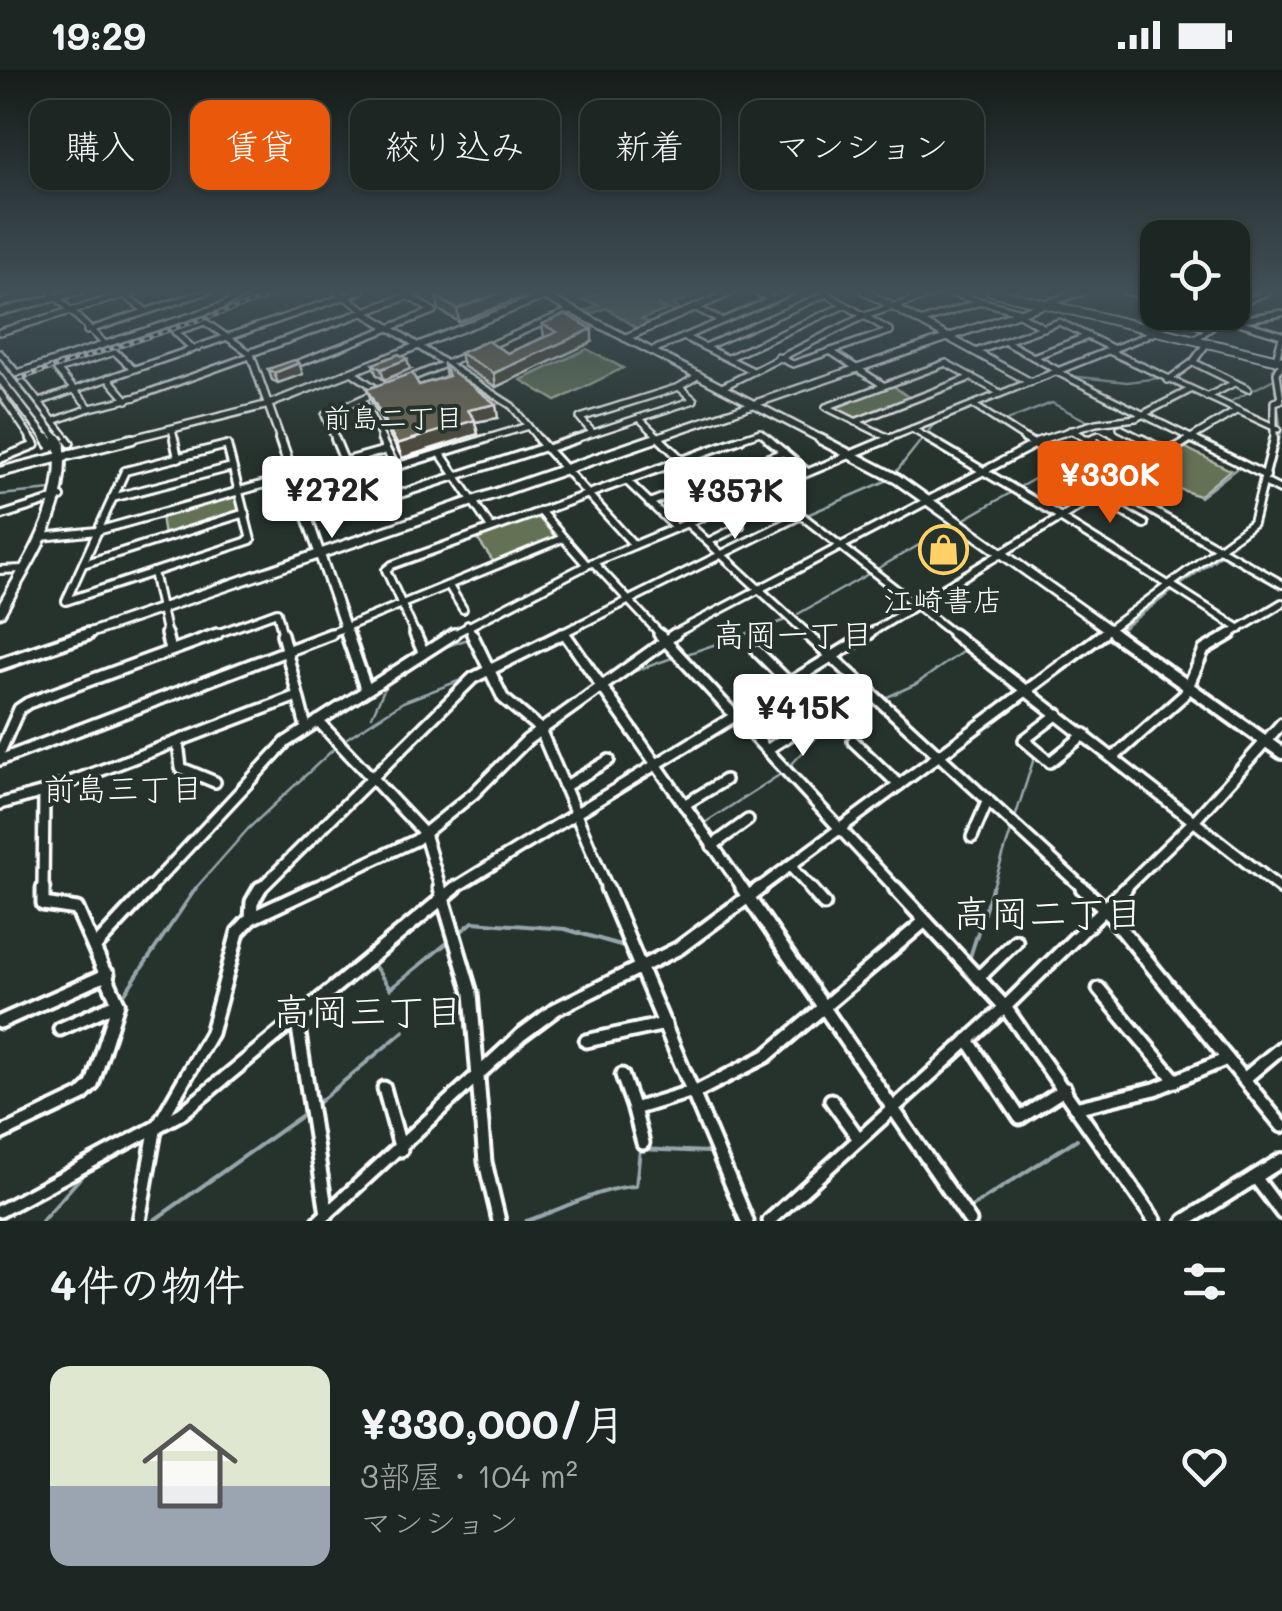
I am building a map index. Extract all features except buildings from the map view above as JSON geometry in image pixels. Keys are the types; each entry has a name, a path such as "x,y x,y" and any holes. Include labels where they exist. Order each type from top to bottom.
{"main road":[{"path":"1217,345 1280,361"},
{"path":"0,366 60,444 62,456 62,496 0,612"},
{"path":"0,379 60,444"}],"street":[{"path":"0,379 103,345"},
{"path":"189,345 193,348"},
{"path":"39,402 204,345"},
{"path":"235,345 250,355 261,377 317,555 366,688"},
{"path":"54,421 127,400 277,345"},
{"path":"282,369 346,345"},
{"path":"415,345 503,400 562,470 634,545"},
{"path":"0,472 267,405 424,345"},
{"path":"492,345 325,415 364,506 694,400 679,386"},
{"path":"638,345 850,453 930,500 1108,632 1282,753"},
{"path":"650,351 665,345"},
{"path":"700,345 752,370"},
{"path":"705,347 710,345"},
{"path":"728,358 757,345"},
{"path":"722,386 804,345"},
{"path":"778,357 793,364 851,345"},
{"path":"0,664 926,345"},
{"path":"962,345 1030,382"},
{"path":"975,352 997,345"},
{"path":"1010,345 1282,491"},
{"path":"1033,357 1065,345"},
{"path":"1103,345 1168,380 1280,430"},
{"path":"96,946 286,742 468,625 590,564 686,522 1124,345"},
{"path":"1168,380 1193,362 1205,345"},
{"path":"90,408 57,370 115,352 133,369"},
{"path":"830,352 883,385"},
{"path":"0,353 16,373"},
{"path":"324,1219 521,1034 556,1009 679,948 1224,550 1253,523 1280,430 1280,361"},
{"path":"1193,362 1248,388"},
{"path":"889,438 826,407 946,363 1000,394"},
{"path":"353,373 379,391"},
{"path":"593,433 580,418 679,386 698,375"},
{"path":"856,422 972,377"},
{"path":"108,378 127,400"},
{"path":"22,381 54,421 60,444"},
{"path":"1208,398 1234,382"},
{"path":"139,1221 155,1131 211,1033 238,932 251,918 339,880 424,833 540,730 665,639 1032,443 1070,430 1142,416 1190,390"},
{"path":"0,393 35,445 0,459"},
{"path":"362,399 395,467 528,426"},
{"path":"975,406 1032,443 1282,584"},
{"path":"0,1212 155,1131 296,1021 444,896 1236,410"},
{"path":"0,416 10,412"},
{"path":"639,418 682,460"},
{"path":"1120,428 1167,452"},
{"path":"172,429 178,458"},
{"path":"912,429 1240,629"},
{"path":"1070,430 1088,439 1110,450 1121,450 1099,435 1088,439"},
{"path":"422,652 386,570 760,432 806,471"},
{"path":"227,445 232,467 252,540 66,601 124,471 227,445"},
{"path":"42,538 97,531 386,450"},
{"path":"649,503 784,452"},
{"path":"441,454 492,528"},
{"path":"112,498 232,467"},
{"path":"626,480 675,527"},
{"path":"766,488 1196,819 1282,890"},
{"path":"0,516 62,496"},
{"path":"1094,496 1144,524"},
{"path":"708,542 740,526 719,508"},
{"path":"540,511 563,538 630,600 1005,1007 1155,1221"},
{"path":"83,564 245,513"},
{"path":"251,918 252,902 260,888 473,678 801,515"},
{"path":"686,522 1105,909 1282,1126"},
{"path":"0,756 343,629 563,538"},
{"path":"0,570 24,569"},
{"path":"153,572 170,650"},
{"path":"449,586 462,609"},
{"path":"1114,757 1186,688 1204,650 1282,603"},
{"path":"0,756 19,709 277,612 306,728"},
{"path":"468,625 511,710 540,730 748,1221"},
{"path":"564,634 970,1221"},
{"path":"756,651 820,708"},
{"path":"0,804 44,792 298,696"},
{"path":"1058,714 1024,740 1050,762 1085,734"},
{"path":"318,721 424,833 471,993 481,1073 485,1162 499,1221"},
{"path":"770,1221 1005,1007 1196,819 1268,744 1282,723"},
{"path":"768,749 804,726"},
{"path":"853,741 900,785"},
{"path":"178,742 181,768 215,782"},
{"path":"564,787 609,760"},
{"path":"684,805 725,780"},
{"path":"0,1134 82,1095 92,1085 118,1003 77,909 43,904 44,792"},
{"path":"972,837 988,800"},
{"path":"712,846 748,820"},
{"path":"790,866 824,904"},
{"path":"634,1109 694,1092 766,1056 925,921"},
{"path":"978,978 1016,941"},
{"path":"0,1022 108,974"},
{"path":"1099,989 1176,1080"},
{"path":"60,1029 118,1003"},
{"path":"296,1021 324,1219"},
{"path":"586,1041 665,1024"},
{"path":"968,1040 1020,1118 1065,1089"},
{"path":"1244,1079 1282,1046"},
{"path":"1078,1107 1176,1080 1227,1059"},
{"path":"622,1075 643,1143"},
{"path":"384,1088 401,1150"},
{"path":"832,1100 860,1139"},
{"path":"1185,1221 1282,1160"},
{"path":"1255,1177 1282,1213"}],"green space":[{"path":"587,349 623,368 556,401 521,380"},
{"path":"892,385 911,399 854,419 833,409"},
{"path":"1184,447 1230,470 1199,496 1159,482 1166,474 1162,471 1173,465 1164,460"},
{"path":"237,491 241,512 164,537 161,515"},
{"path":"537,516 557,539 495,564 476,537"}],"waterway":[{"path":"1228,549 1256,525 1281,432 1273,370 1282,353"},
{"path":"896,472 934,424 1058,374"},
{"path":"1070,376 1127,382 1160,378"},
{"path":"1228,403 1274,379"},
{"path":"1003,422 1052,403 1091,423"},
{"path":"1069,460 1079,454 1153,452"},
{"path":"1018,488 1063,463"},
{"path":"1200,497 1241,465"},
{"path":"807,515 886,481"},
{"path":"0,495 51,490"},
{"path":"877,569 1012,492"},
{"path":"1119,631 1222,554"},
{"path":"798,614 870,573"},
{"path":"687,654 786,620"},
{"path":"439,649 468,639"},
{"path":"790,766 830,723 916,684 965,650"},
{"path":"627,674 672,658"},
{"path":"344,740 403,702 469,677"},
{"path":"372,716 387,683"},
{"path":"194,890 248,829 338,745"},
{"path":"1014,821 1035,755"},
{"path":"703,824 784,772"},
{"path":"992,890 1012,828"},
{"path":"125,993 196,888"},
{"path":"969,960 992,888"},
{"path":"458,934 473,922 565,929 627,947"},
{"path":"374,965 390,989 452,939"},
{"path":"313,1107 404,1031"},
{"path":"153,1221 307,1112"},
{"path":"970,1208 1077,1139"},
{"path":"526,1221 595,1195 636,1186 640,1149 709,1152"},
{"path":"42,1221 87,1170"}],"railway":[{"path":"0,385 124,345"}],"place":[{"name":"江崎書店","path":"943,550"}],"district":[{"name":"前島二丁目","path":"393,417"},
{"name":"高岡一丁目","path":"793,633"},
{"name":"前島三丁目","path":"123,787"},
{"name":"高岡二丁目","path":"1048,912"},
{"name":"高岡三丁目","path":"368,1010"}]}
